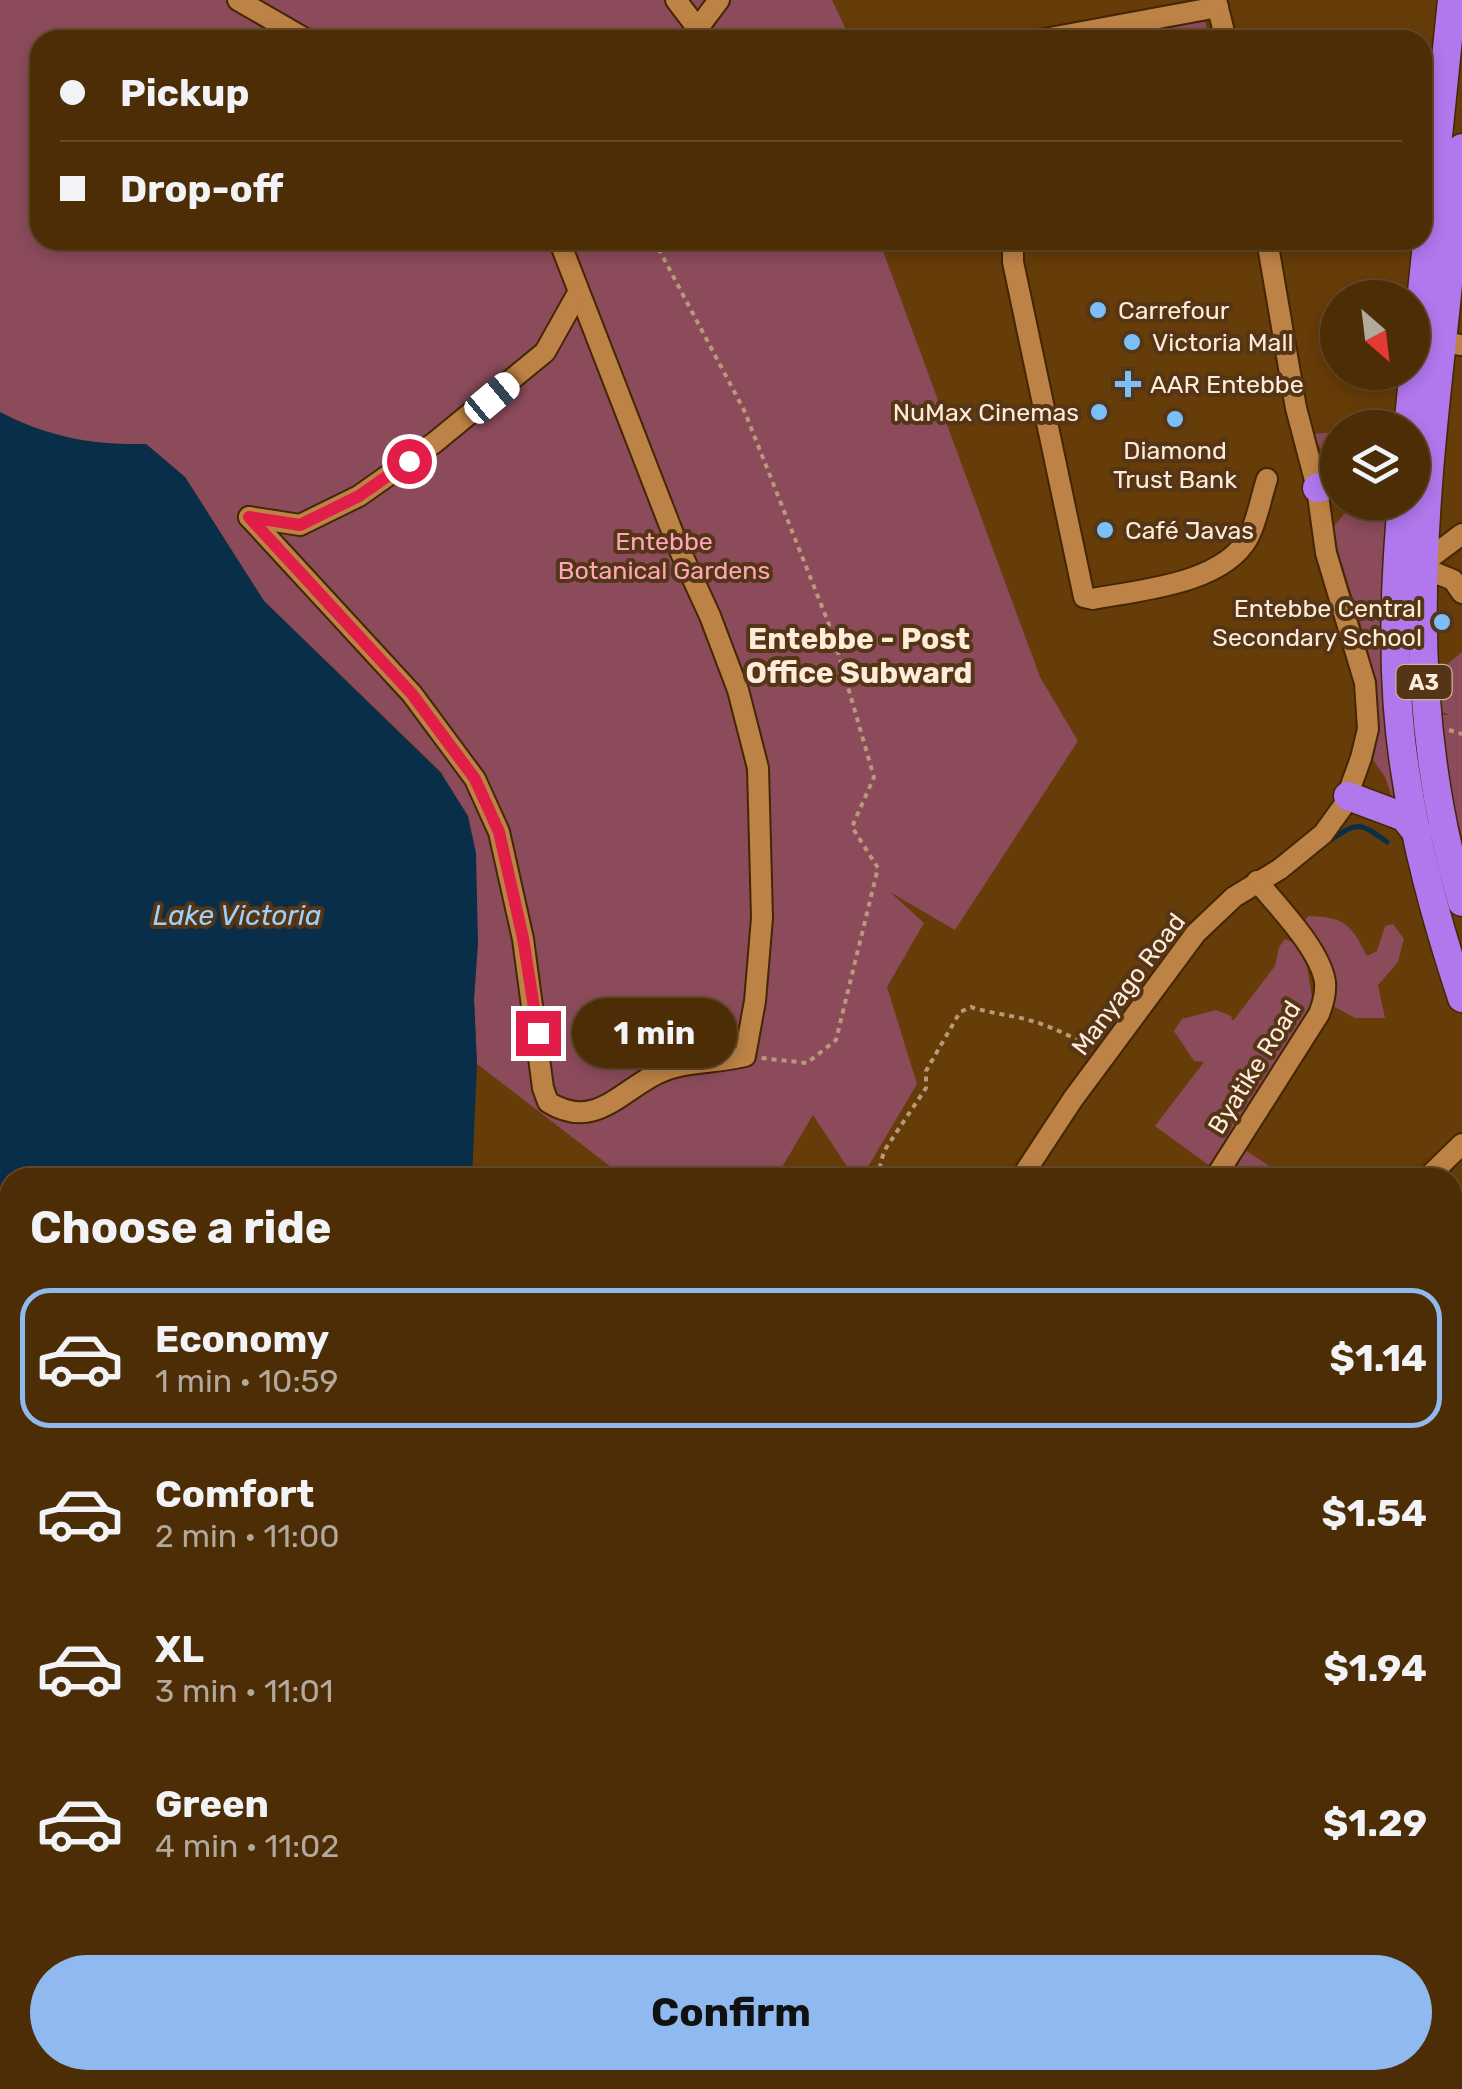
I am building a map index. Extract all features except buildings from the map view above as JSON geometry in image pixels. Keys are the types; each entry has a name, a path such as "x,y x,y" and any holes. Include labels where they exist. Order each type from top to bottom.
{"highway":[{"path":"1432,195 1452,0"},
{"name":"A3","path":"1430,423 1452,344 1462,148"},
{"path":"1410,410 1426,250"},
{"name":"A3","path":"1404,520 1433,771 1462,902"},
{"name":"A3","path":"1414,520 1398,692 1405,773 1447,952 1462,998"},
{"path":"1346,800 1404,817 1417,833"}],"street":[{"path":"238,0 290,30"},
{"path":"676,0 691,30"},
{"path":"697,30 718,0"},
{"path":"1087,30 1217,3 1224,30"},
{"path":"561,250 738,690 758,768 762,918 755,1001 745,1056 674,1067 649,1076 598,1112 574,1114 548,1102 515,903 499,832 475,779 412,694 249,517 300,525 359,496 434,443 545,352 578,293"},
{"path":"1013,250 1084,597 1093,599 1187,581 1220,564 1248,538 1266,479"},
{"path":"1269,250 1296,408 1320,468"},
{"path":"1326,520 1326,553 1364,683 1368,729 1346,800"},
{"path":"1409,566 1462,534"},
{"path":"1409,566 1454,580 1462,593"},
{"name":"Manyago Road","path":"1029,1168 1106,1054 1196,933 1234,896 1300,854 1323,834 1346,800"},
{"name":"Byatike Road","path":"1222,1168 1320,1014 1324,998 1325,981 1316,959 1257,881"},
{"path":"1437,1168 1462,1144"}],"path":[{"path":"659,250 744,410 832,632 874,777 852,827 878,868 836,1040 807,1063 745,1056"},
{"path":"879,1168 884,1151 926,1088 926,1071 960,1012 970,1006 1030,1020 1106,1054"}],"green space":[{"name":"Entebbe Botanical Gardens","path":"0,0 832,0 846,30 30,30 30,250 883,250 1040,677 1078,741 955,930 890,892 924,923 887,987 917,1084 867,1168 848,1168 813,1115 781,1168 612,1168 477,1064 474,999 478,942 442,773 264,601 185,477 146,444 70,438 36,429 0,412"},
{"path":"1203,13 1207,30 1119,30"},
{"path":"1339,520 1386,520 1382,617 1393,800 1385,777 1373,760 1377,733 1374,680 1334,526"},
{"path":"1462,652 1462,837 1428,715 1450,715 1436,710 1427,697 1439,671"},
{"path":"1309,916 1345,924 1367,956 1377,951 1385,926 1393,924 1404,939 1398,962 1378,985 1385,1018 1355,1018 1335,1007 1298,926"},
{"path":"1285,939 1298,944 1307,966 1314,1010 1213,1168 1155,1126 1204,1062 1194,1061 1174,1031 1182,1019 1216,1010 1231,1016 1233,1021 1275,966"},
{"path":"1242,1148 1272,1168 1230,1168"}],"water":[{"name":"Lake Victoria","path":"0,412 71,438 146,444 185,477 264,601 441,773 468,816 476,853 478,942 472,1168 0,1168"}],"waterway":[{"path":"1329,841 1358,826 1387,842"}],"place":[{"name":"Carrefour","path":"1098,310"},
{"name":"Victoria Mall","path":"1132,342"},
{"name":"AAR Entebbe","path":"1128,384"},
{"name":"NuMax Cinemas","path":"1099,412"},
{"name":"Diamond Trust Bank","path":"1175,419"},
{"name":"Café Javas","path":"1105,530"},
{"name":"Entebbe Central Secondary School","path":"1442,622"}],"district":[{"name":"Entebbe - Post Office Subward","path":"859,656"}],"route":[{"path":"409,461 359,496 300,525 249,517 412,694 475,779 499,832 523,938 538,1033"}]}
